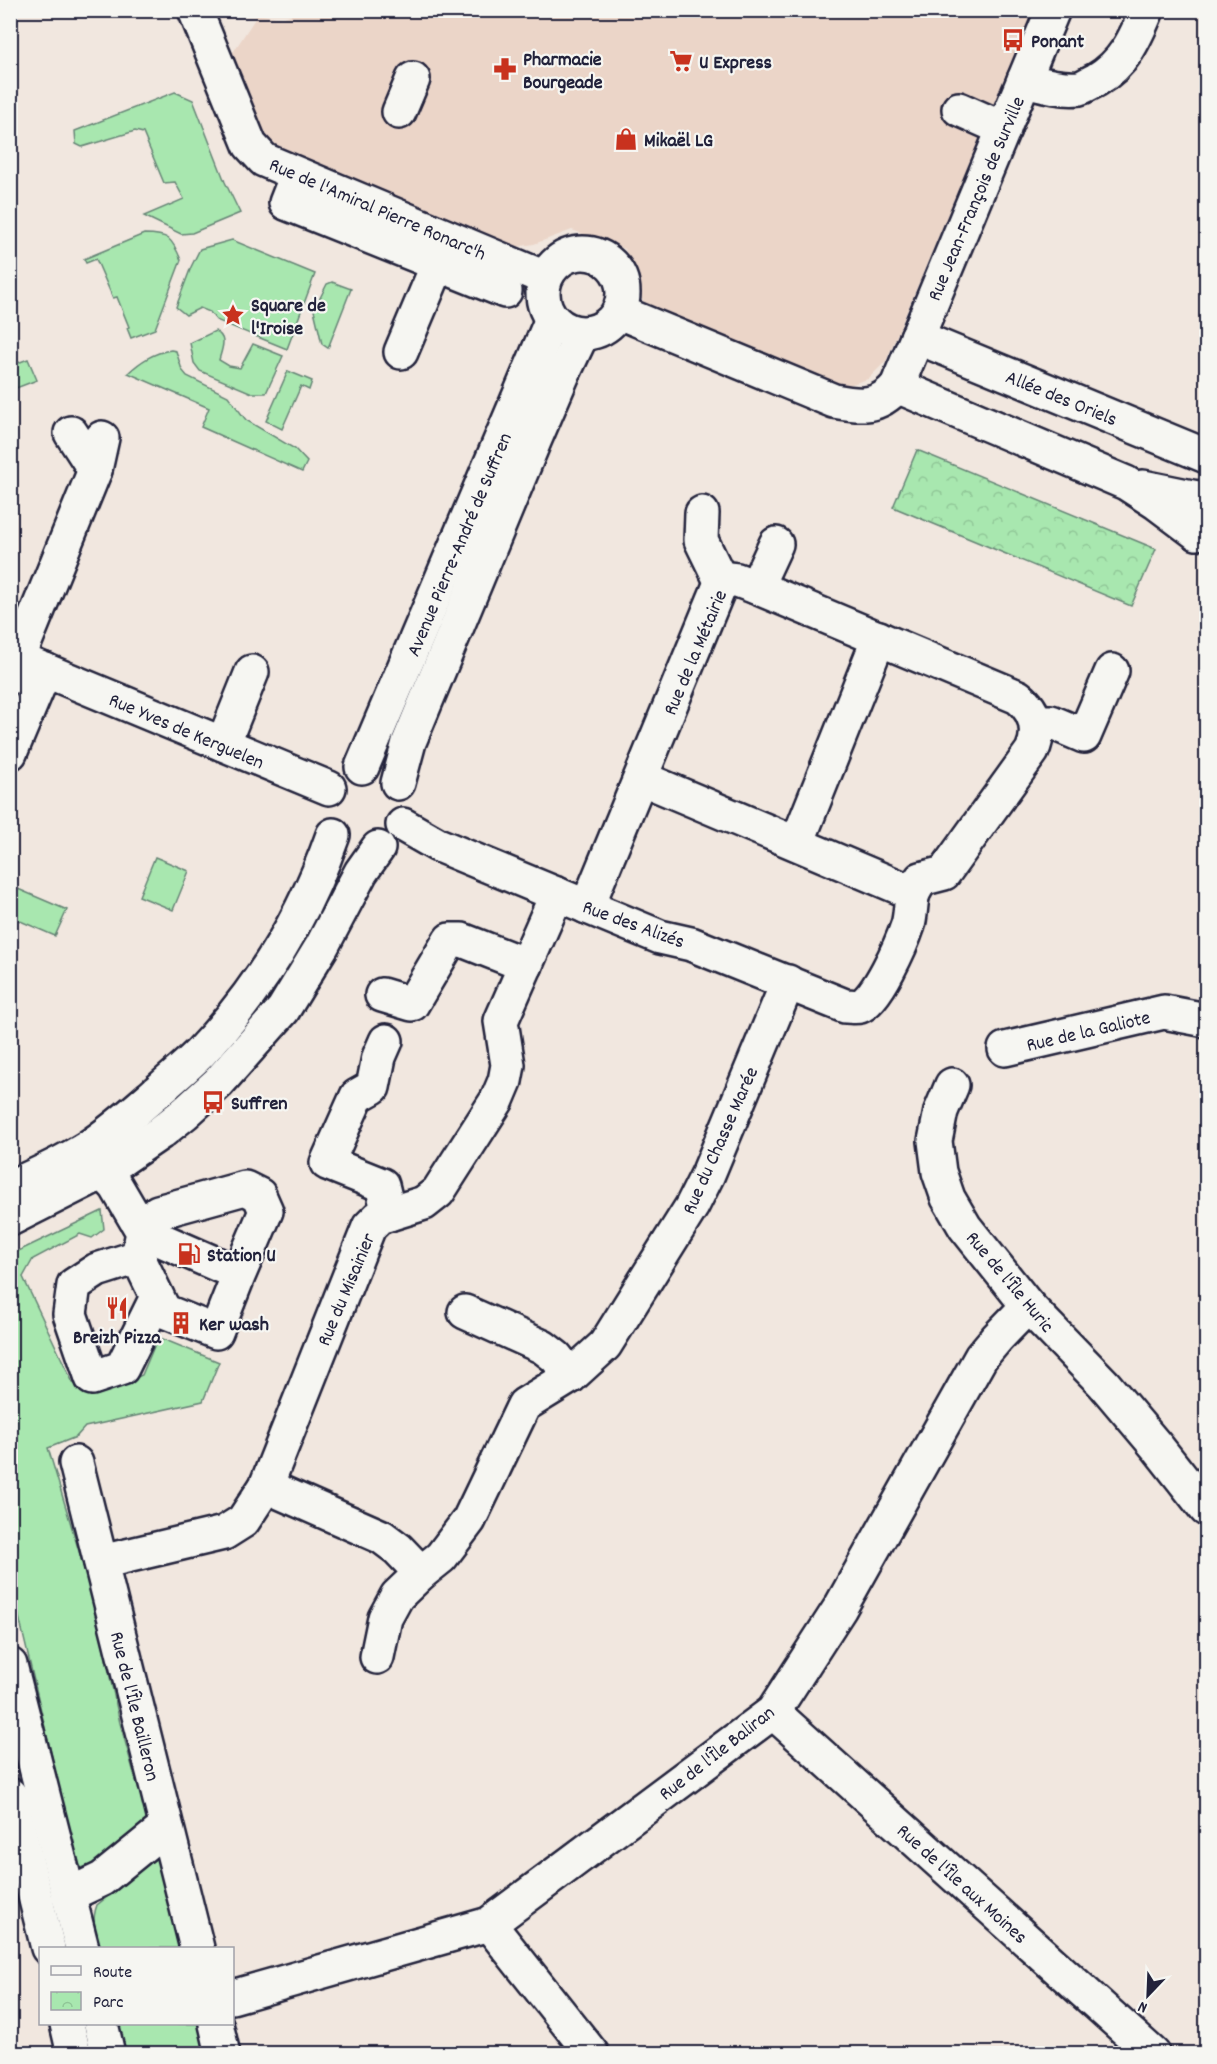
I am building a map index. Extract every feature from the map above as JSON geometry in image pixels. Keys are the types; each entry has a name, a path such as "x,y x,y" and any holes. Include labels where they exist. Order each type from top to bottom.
{"street":[{"name":"Rue de l'Amiral Pierre Ronarc'h","path":"195,10 250,145 291,189 443,251 545,278"},
{"name":"Rue Jean-François de Surville","path":"897,386 1053,10"},
{"path":"1024,80 1053,87 1080,88 1098,78 1113,68 1126,54 1147,10"},
{"path":"399,112 413,79"},
{"path":"959,109 1004,129"},
{"path":"401,352 443,251 505,291"},
{"path":"587,253 600,256 619,274 623,287 623,300 619,312 604,328 582,334 566,330 552,319 543,300 542,289 545,278 562,258 587,253"},
{"path":"619,312 834,401 853,405 872,403 886,398 897,386 1126,483 1203,532"},
{"name":"Avenue Pierre-André de Suffren","path":"362,767 552,319"},
{"name":"Avenue Pierre-André de Suffren","path":"398,783 418,721 535,439 582,334"},
{"name":"Allée des Oriels","path":"917,337 1206,456"},
{"path":"10,753 21,666 95,470 86,435"},
{"path":"1126,483 1197,498 1206,497"},
{"path":"702,513 701,540 722,583"},
{"path":"756,587 776,544"},
{"name":"Rue de la Métairie","path":"587,907 722,583 728,579 756,587 1018,697 1028,705 1036,722"},
{"path":"797,843 879,638"},
{"name":"Rue Yves de Kerguelen","path":"21,666 223,744 329,788"},
{"path":"641,778 913,893 921,879 944,873 1007,789 1036,742 1038,734 1036,722 1051,722 1084,736 1112,670"},
{"path":"223,744 252,672"},
{"path":"362,767 381,771 398,783 405,796 407,811 403,825 388,843 378,848 361,850 346,845 333,835 325,820 324,804 329,788 343,774 362,767"},
{"name":"Rue des Alizés","path":"403,825 438,845 660,937 691,944 845,1006 859,1006 868,1000 878,988 908,924 913,893"},
{"path":"10,1188 64,1162 115,1128 199,1054 257,985 292,929 318,877 333,835"},
{"path":"10,1219 103,1172 185,1113 218,1083 283,1010 322,946 361,872 378,848"},
{"name":"Rue du Misainier","path":"100,1562 224,1533 243,1521 266,1486 369,1227 379,1218 424,1203 438,1192 497,1100 505,1081 508,1065 501,1021 557,894"},
{"path":"382,995 412,1004 450,940 462,940 525,965"},
{"name":"Rue du Chasse Marée","path":"377,1657 385,1618 397,1596 441,1557 469,1520 524,1405 571,1376 604,1345 692,1206 708,1174 788,982"},
{"name":"Rue de la Galiote","path":"1005,1049 1164,1012 1206,1020"},
{"path":"386,1041 379,1057 373,1088 357,1096 327,1163 382,1185 389,1214"},
{"name":"Rue de l'Île Huric","path":"952,1085 941,1111 934,1141 939,1172 948,1198 972,1236 1028,1306 1104,1384 1206,1509"},
{"path":"103,1172 109,1157 115,1128"},
{"path":"64,1162 84,1171 103,1172 116,1186 141,1245 164,1311 216,1332 266,1211 259,1194 244,1188 158,1212 141,1245 74,1285 70,1314 92,1378 122,1368 157,1296"},
{"path":"141,1245 239,1274"},
{"name":"Rue de l'Île Baliran","path":"234,1996 489,1924 773,1712 840,1608 981,1357 1028,1306"},
{"path":"465,1312 543,1347 556,1357 571,1376"},
{"name":"Rue de l'Île Bailleron","path":"76,1463 197,1947"},
{"path":"266,1486 382,1537 398,1549 421,1573"},
{"path":"10,1665 82,1947"},
{"name":"Rue de l'Île aux Moines","path":"773,1712 1153,2054"},
{"path":"10,1725 65,1947"},
{"path":"10,1795 48,1947"},
{"path":"68,1895 102,1879 166,1827"},
{"path":"489,1924 592,2054"},
{"path":"67,2025 74,2054"},
{"path":"83,2025 91,2054"},
{"path":"101,2025 108,2054"},
{"path":"216,2025 223,2054"}],"shaded area":[{"path":"301,11 1033,11 886,361 868,379 842,387 645,307 625,249 572,230 534,244 509,248 267,141 230,57 258,14 282,18"}],"green space":[{"path":"175,92 193,100 225,182 240,213 192,233 181,234 144,216 184,199 175,182 164,183 143,133 135,131 82,147 76,144 75,131"},
{"path":"144,234 164,236 172,242 181,260 155,329 131,338 117,297 113,298 96,259 86,263 84,259"},
{"path":"232,240 315,274 287,349 216,320 210,312 200,308 186,315 176,307 200,249"},
{"path":"332,282 351,289 328,348 322,344 314,310 327,284"},
{"path":"215,331 223,340 219,360 229,366 240,368 253,344 283,356 266,393 252,393 200,371 194,363 190,343"},
{"path":"171,350 176,351 182,370 187,376 228,396 246,420 295,449 307,462 302,472 201,427 209,408 128,373 148,358"},
{"path":"11,353 15,364 28,359 37,380 11,390"},
{"path":"288,371 312,381 309,390 301,386 282,429 266,421"},
{"path":"917,450 1156,549 1131,606 893,507"},
{"path":"155,857 189,871 173,910 139,896"},
{"path":"18,889 67,910 55,936 11,917 11,906"},
{"path":"102,1211 104,1229 92,1238 80,1234 33,1259 23,1277 73,1383 97,1395 142,1375 158,1337 219,1362 203,1401 85,1427 76,1437 48,1448 93,1598 120,1723 137,1784 150,1792 149,1814 142,1832 99,1866 84,1869 75,1855 11,1583 10,1255"},
{"path":"159,1858 184,1947 99,1947 94,1922 97,1905"},
{"path":"117,2025 202,2025 209,2053 124,2053"}],"place":[{"name":"Ponant","path":"1013,40"},
{"name":"U Express","path":"681,61"},
{"name":"Pharmacie Bourgeade","path":"505,69"},
{"name":"Mikaël LG","path":"626,139"},
{"name":"Square de l'Iroise","path":"233,315"},
{"name":"Suffren","path":"213,1102"},
{"name":"Station U","path":"189,1254"},
{"name":"Breizh Pizza","path":"117,1308"},
{"name":"Ker wash","path":"181,1323"}]}
